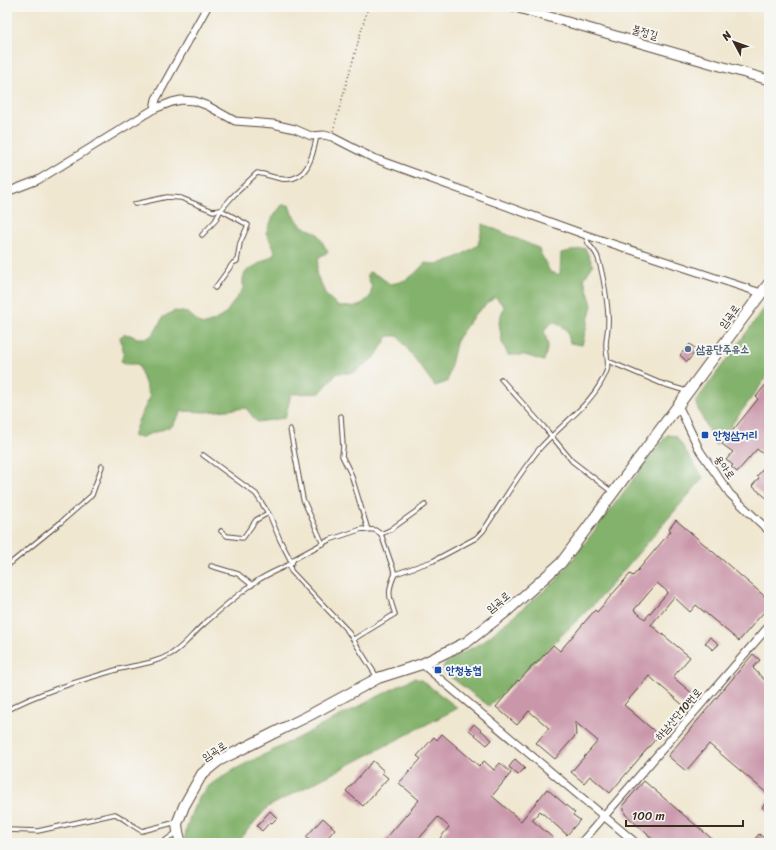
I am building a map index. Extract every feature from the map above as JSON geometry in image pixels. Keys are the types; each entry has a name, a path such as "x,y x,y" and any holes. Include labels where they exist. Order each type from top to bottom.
{"main road":[{"name":"임곡로","path":"178,827 184,806 202,774 218,761 310,715 378,678 422,664 466,642 507,611 561,563 769,282"},
{"path":"178,827 181,843"}],"street":[{"path":"154,109 156,99 207,7"},
{"name":"불정길","path":"515,7 769,80"},
{"path":"7,192 38,180 154,109 180,100 195,101 208,106 235,121 273,124 295,129 311,136 324,135 332,137 373,158 586,235 761,293"},
{"name":"용아로","path":"678,405 700,451 730,494 769,531"},
{"name":"하남산단10번로","path":"581,843 769,626"},
{"path":"422,664 636,843"}],"lane":[{"path":"202,235 215,221 221,210 257,173 281,179 294,179 299,176 306,168 317,135"},
{"path":"135,204 174,197 186,199 213,211 221,210 248,225 240,243 237,261 233,262 214,288"},
{"path":"354,639 395,614 389,591 390,582 395,574 433,561 476,538 540,448 589,401 604,376 608,361 606,347 608,312 598,256 586,241 586,235"},
{"path":"608,361 653,381 687,392"},
{"path":"501,379 572,461 613,493"},
{"path":"341,416 343,447 342,456 351,474 368,530"},
{"path":"290,429 303,499 323,544"},
{"path":"203,455 256,494 268,513 292,563"},
{"path":"7,566 92,495 102,466"},
{"path":"381,534 390,530 425,505"},
{"path":"221,531 227,536 242,538 256,520 268,513"},
{"path":"378,678 347,630 291,571 290,566 294,559 323,544 362,529 375,530 381,534 395,574"},
{"path":"7,710 20,703 63,687 115,670 156,661 171,655 180,648 195,631 257,581 292,563"},
{"path":"211,566 238,574 252,585"},
{"path":"7,830 38,830 115,814 123,818 131,826 142,831 178,827"},
{"path":"162,843 178,827"}],"path":[{"path":"332,137 368,7"}],"green space":[{"path":"282,205 289,205 292,214 302,226 317,233 328,252 319,257 316,273 326,295 339,307 359,306 370,297 372,288 367,275 369,272 379,276 390,284 396,283 406,280 425,263 432,264 446,262 466,253 478,245 483,224 538,248 550,272 560,275 561,253 585,248 593,265 584,279 592,305 582,345 570,343 567,330 554,321 544,330 548,345 544,361 525,355 508,355 502,342 499,322 504,306 495,297 475,314 457,339 447,382 435,386 398,336 388,336 376,356 353,373 337,373 320,393 291,394 285,418 257,422 246,408 207,412 182,411 172,426 142,437 133,437 138,421 150,397 138,364 127,364 121,361 123,352 120,337 125,334 137,338 148,338 155,332 163,317 175,311 188,313 202,325 214,321 225,314 243,289 245,272 275,254 274,248 266,233 273,217"},
{"path":"769,302 769,374 716,446 696,405 696,401"},
{"path":"667,435 676,436 703,478 598,600 489,706 444,672 443,667 447,662 484,641 557,580"},
{"path":"414,678 421,680 458,708 268,807 236,843 184,843 188,823 196,804 203,792 217,780"}],"building":[{"path":"690,344 697,350 687,362 680,355"},
{"path":"769,380 769,459 757,449 737,472 731,467 733,465 726,460 733,452 722,444 758,399 756,397"},
{"path":"769,462 769,500 752,486 759,478 757,476"},
{"path":"676,520 769,600 769,606 739,641 696,605 690,612 674,597 651,625 690,657 673,677 694,695 684,706 649,676 624,705 659,735 610,793 590,776 584,783 571,772 598,741 575,722 576,735 555,759 536,743 549,728 529,711 517,725 496,707 518,680 519,681 535,663 536,664 553,645 560,651 595,610 597,612 630,574 633,576 671,531 669,529","holes":["657,583 668,592 645,619 634,610"]},
{"path":"710,637 719,644 713,650 705,643"},
{"path":"753,654 760,660 753,668 769,685 769,795 709,744 686,771 668,756"},
{"path":"474,724 492,740 487,745 469,730"},
{"path":"442,734 479,766 484,761 494,770 500,763 511,773 492,796 521,821 547,789 575,813 573,815 580,820 567,835 540,811 532,820 553,838 548,843 436,843 449,827 438,817 415,843 382,843 419,800 399,783 421,759 417,756 434,737 437,740"},
{"path":"515,759 525,768 518,775 509,767"},
{"path":"373,761 384,771 382,773 388,778 363,806 346,791"},
{"path":"644,781 717,843 657,843 625,814 623,805"},
{"path":"769,799 769,813 762,807"},
{"path":"270,811 277,818 272,823 270,822 262,831 257,826"},
{"path":"323,818 335,829 323,843 313,843 306,837"},
{"path":"759,834 769,842 769,843 752,843"}],"place":[{"name":"삼공단주유소","path":"688,349"},
{"name":"안청삼거리","path":"705,435"},
{"name":"안청농협","path":"438,670"}]}
